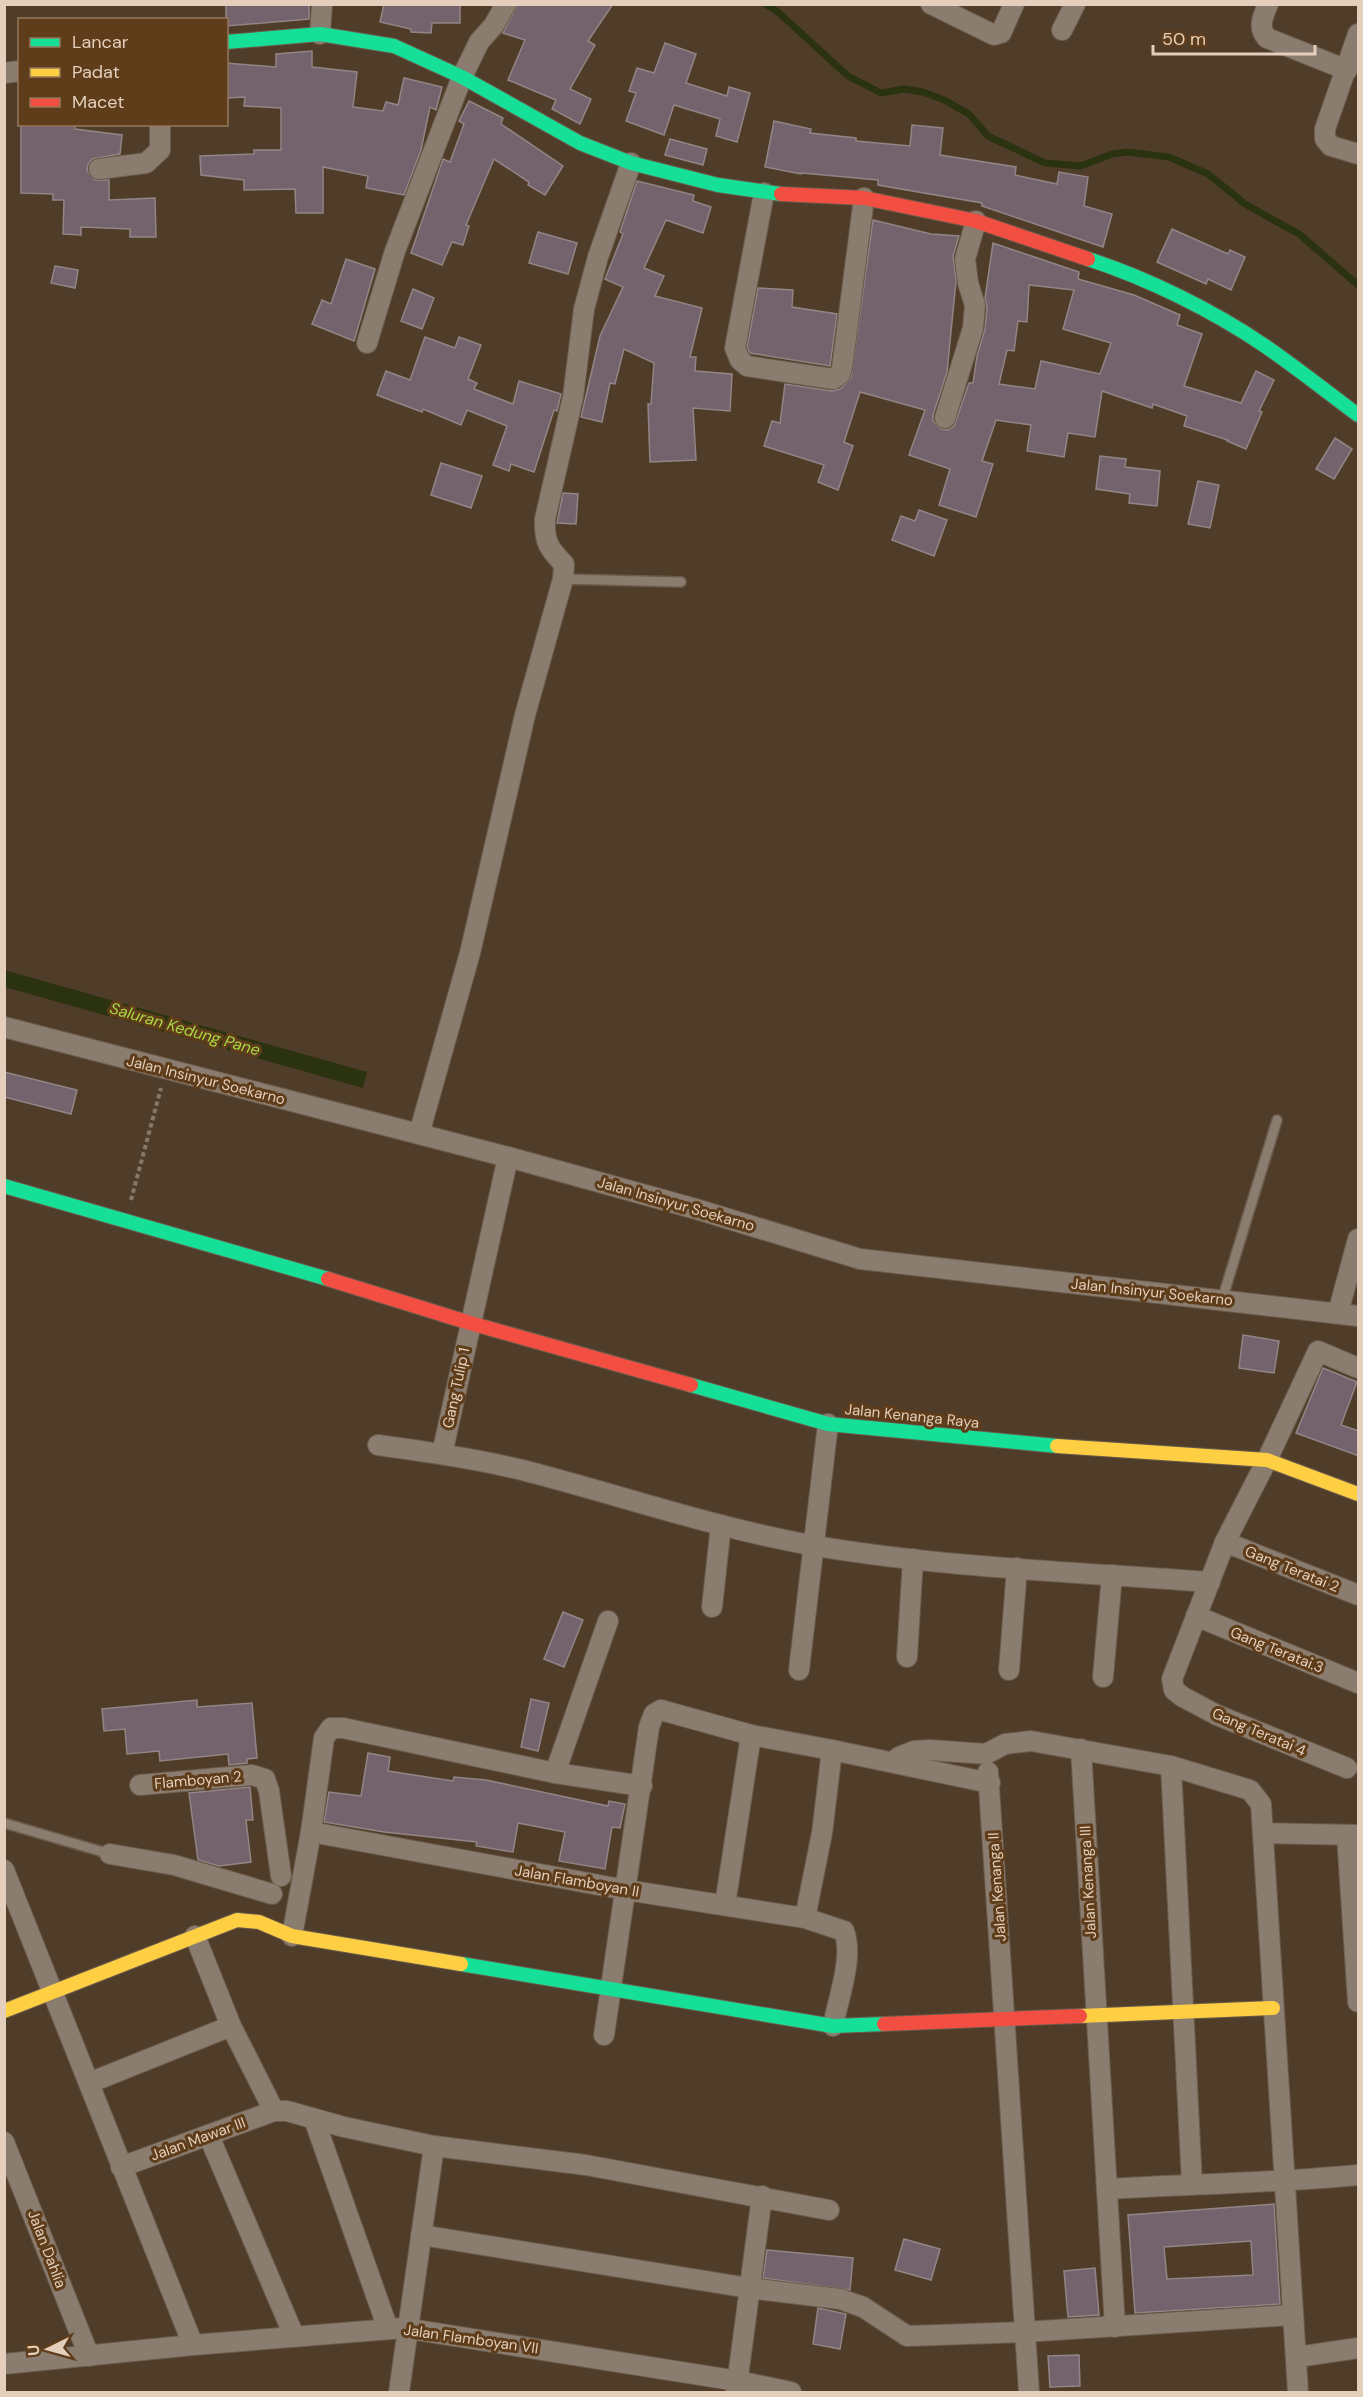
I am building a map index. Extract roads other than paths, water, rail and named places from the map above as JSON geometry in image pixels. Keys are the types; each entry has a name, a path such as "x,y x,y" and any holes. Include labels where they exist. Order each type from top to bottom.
{"street":[{"path":"320,34 322,4"},
{"path":"367,343 395,251 462,77 479,42 494,25 506,4"},
{"path":"931,4 994,35 1001,33 1014,4"},
{"path":"1062,30 1076,4"},
{"path":"1268,4 1260,25 1267,38 1347,70"},
{"path":"228,42 320,34 394,46 462,77 580,143 631,163 718,185 764,193 864,198 976,221 1095,261 1219,316 1265,346 1359,415"},
{"path":"1359,34 1325,129 1325,139 1331,146 1359,154"},
{"path":"99,170 146,163 160,150 160,126"},
{"path":"419,1134 470,953 525,715 563,579 564,564 549,549 545,536 545,519 573,397 584,309 598,257 631,163"},
{"path":"764,193 735,348 740,360 747,366 833,379 840,374 842,368 864,198"},
{"path":"945,418 973,328 975,305 968,283 965,259 976,221"},
{"name":"Jalan Insinyur Soekarno","path":"4,1027 508,1157 696,1209 860,1259 1222,1300 1341,1304 1359,1316"},
{"name":"Gang Tulip 1","path":"442,1454 508,1157"},
{"name":"Jalan Kenanga Raya","path":"4,1186 369,1291 470,1323 828,1424 1041,1445 1267,1460 1359,1494"},
{"path":"1341,1304 1359,1239"},
{"path":"1196,1616 1225,1542 1267,1460 1318,1351 1359,1368"},
{"path":"800,1670 816,1546 828,1424"},
{"path":"378,1445 442,1454 524,1470 721,1525 816,1546 913,1559 1210,1582"},
{"path":"712,1607 721,1525"},
{"name":"Gang Teratai 2","path":"1225,1542 1359,1595"},
{"path":"907,1656 913,1559"},
{"path":"1009,1670 1017,1568"},
{"path":"1103,1677 1112,1575"},
{"name":"Gang Teratai.3","path":"1196,1616 1356,1677"},
{"name":"Gang Teratai 4","path":"1196,1616 1172,1679 1174,1690 1217,1715 1347,1768"},
{"path":"555,1773 608,1621"},
{"path":"604,2035 649,1727 654,1714 661,1710 751,1735 832,1749 990,1783"},
{"path":"292,1936 311,1832 324,1738 328,1731 335,1727 555,1773 642,1786"},
{"path":"725,1905 751,1735"},
{"path":"892,1762 914,1751 986,1754 1016,1741 1031,1741 1170,1766 1250,1790 1261,1804 1298,2392"},
{"path":"805,1918 822,1833 832,1749"},
{"name":"Jalan Kenanga III","path":"1081,1749 1115,2327"},
{"name":"Jalan Kenanga II","path":"986,1754 990,1783 1006,2019 1029,2392"},
{"path":"1170,1766 1192,2184"},
{"name":"Flamboyan 2","path":"140,1785 252,1775 265,1779 269,1791 281,1876"},
{"path":"260,1921 281,1876 311,1832"},
{"name":"Jalan Flamboyan II","path":"311,1832 626,1890 805,1918 843,1931 848,1941 847,1955 833,2026"},
{"path":"1263,1833 1353,1835 1359,2002"},
{"path":"110,1854 174,1865 272,1894"},
{"path":"4,1870 193,2345"},
{"path":"4,2011 237,1920 260,1921 292,1936 833,2026 1273,2008"},
{"path":"195,1936 231,2026 274,2111 287,2111 434,2146 586,2165 829,2210"},
{"path":"89,2084 231,2026"},
{"name":"Jalan Mawar III","path":"121,2167 274,2111"},
{"path":"314,2119 388,2329"},
{"path":"208,2136 294,2336"},
{"name":"Jalan Dahlia","path":"4,2142 88,2356"},
{"path":"399,2392 434,2146"},
{"path":"1108,2189 1284,2182 1359,2175"},
{"path":"737,2387 762,2196"},
{"path":"421,2235 749,2288 840,2299 863,2307 907,2336 1024,2332 1292,2315"},
{"name":"Jalan Flamboyan VII","path":"4,2364 294,2336 409,2329 737,2387 791,2392"},
{"path":"1296,2357 1359,2348"}],"lane":[{"path":"563,579 681,582"},
{"path":"1222,1300 1277,1119"},
{"path":"4,1823 110,1854"}],"water":[{"name":"Saluran Kedung Pane","path":"4,970 367,1072 363,1088 5,987"}],"waterway":[{"path":"765,4 778,12 848,76 881,93 905,89 923,92 944,100 969,114 988,136 1045,163 1081,166 1112,154 1127,152 1169,157 1208,174 1245,204 1299,234 1358,285"}]}
